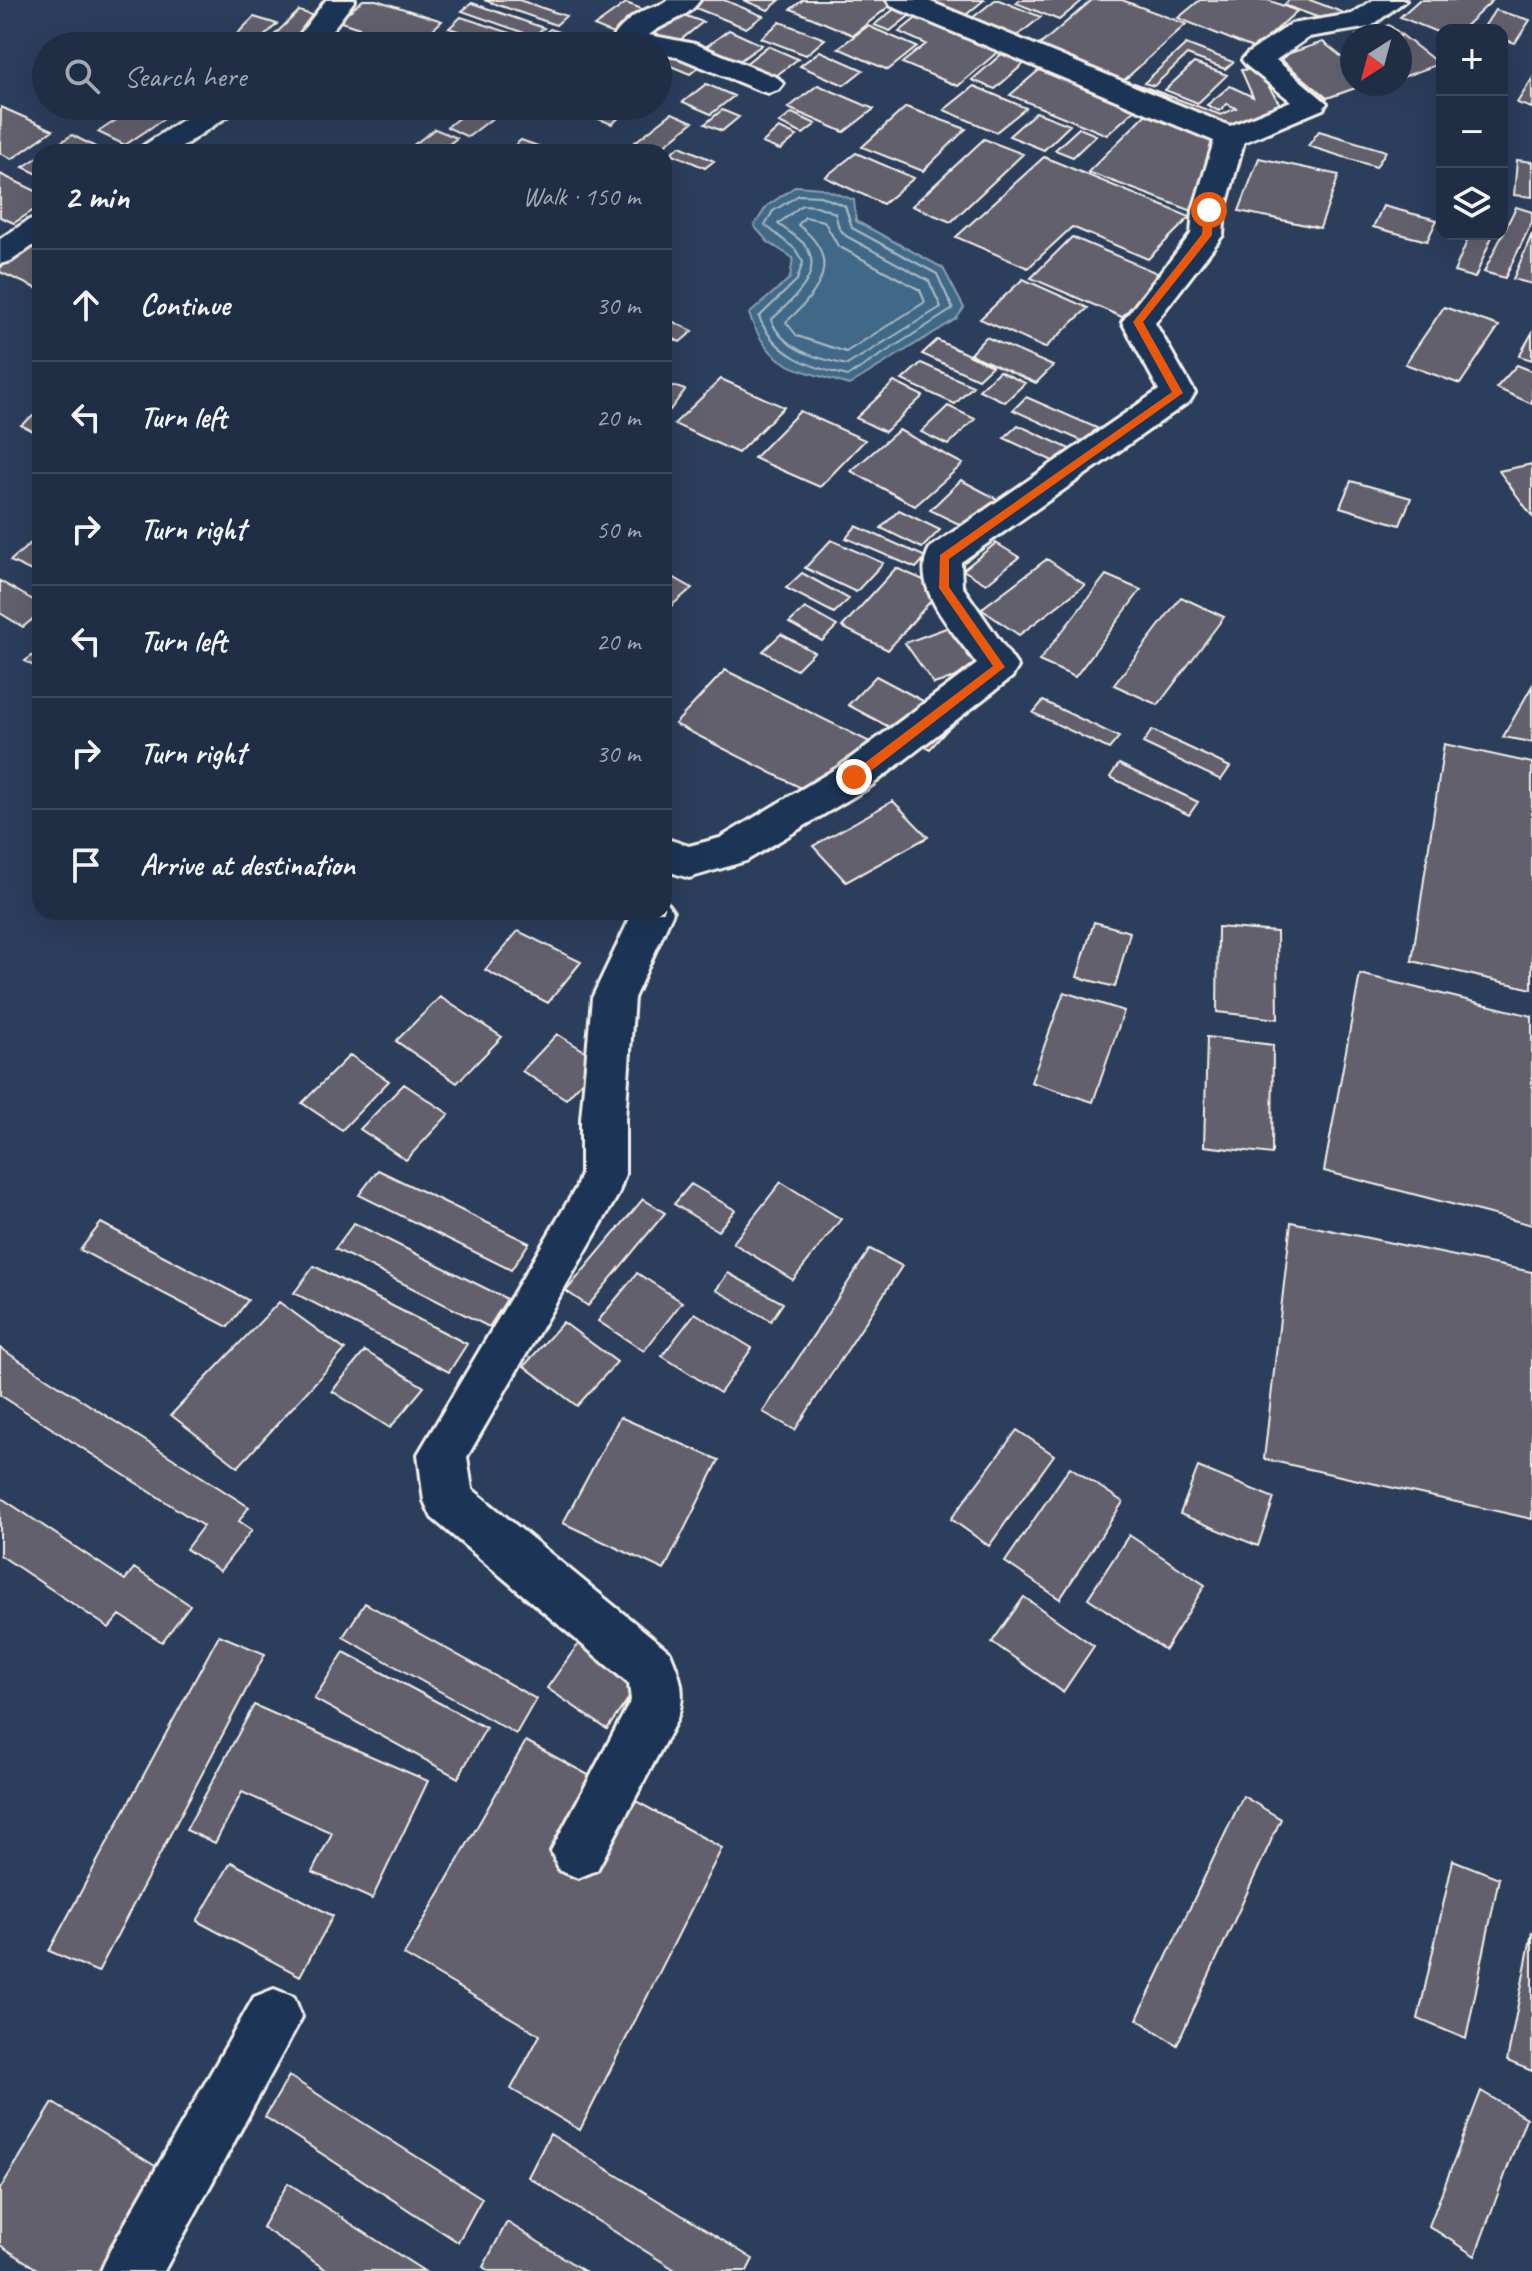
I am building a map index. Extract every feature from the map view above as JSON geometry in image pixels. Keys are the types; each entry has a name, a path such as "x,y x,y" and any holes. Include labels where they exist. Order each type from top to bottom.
{"street":[{"path":"316,32 341,0"},
{"path":"635,32 654,16 666,16 686,0"},
{"path":"901,0 1230,137 1312,103 1257,60 1301,30 1360,21 1392,0"},
{"path":"672,48 768,84"},
{"path":"166,144 202,120"},
{"path":"676,858 732,850 854,777 999,667 944,588 943,557 1178,393 1138,322 1207,235 1209,210 1230,137"},
{"path":"0,254 32,232"},
{"path":"578,1851 658,1703 652,1670 449,1501 442,1454 596,1195 603,1174 603,1119 613,998 649,920"},
{"path":"131,2271 274,2017"}],"water":[{"path":"796,186 821,188 854,200 856,221 943,268 964,308 956,319 849,385 800,370 776,357 757,332 749,314 790,278 793,258 768,242 754,226 767,206"}],"building":[{"path":"363,0 376,0 442,21 430,32 372,32 338,21"},
{"path":"484,0 519,0 566,16 556,25"},
{"path":"695,0 724,0 763,16 746,28 688,5"},
{"path":"743,0 780,0 768,10"},
{"path":"803,0 885,0 893,3 853,35 791,9"},
{"path":"934,0 984,0 961,19 927,5"},
{"path":"995,0 1041,17 1012,40 967,22"},
{"path":"1019,0 1082,1 1059,20 1016,3"},
{"path":"1092,0 1122,0 1186,24 1121,83 1035,49"},
{"path":"1200,0 1268,0 1297,11 1255,49 1178,18"},
{"path":"1289,0 1310,0 1342,12 1331,22 1284,5"},
{"path":"1419,0 1493,0 1467,24 1436,24 1436,32 1400,17"},
{"path":"472,3 544,28 538,32 522,32 462,11"},
{"path":"626,3 650,12 623,32 608,32 594,26"},
{"path":"902,3 918,9 890,31 874,25"},
{"path":"1495,10 1530,20 1515,43 1508,41 1508,24 1486,24"},
{"path":"299,11 318,17 302,32 277,32"},
{"path":"925,11 1001,49 958,86 902,63 926,44 899,32"},
{"path":"678,13 703,22 673,46 672,32 653,32"},
{"path":"254,17 277,24 269,32 239,32"},
{"path":"461,17 507,32 461,32 449,28"},
{"path":"780,22 825,39 806,55 761,38"},
{"path":"868,26 917,47 888,70 838,48"},
{"path":"729,30 762,45 735,64 703,49"},
{"path":"1323,42 1340,55 1340,93 1327,98 1278,57"},
{"path":"1412,43 1436,62 1436,65 1412,74"},
{"path":"1186,44 1233,62 1225,69 1187,55 1154,86 1144,83"},
{"path":"768,46 798,59 770,80 740,68"},
{"path":"678,49 706,61 690,74 672,67 672,54"},
{"path":"820,51 863,70 844,85 800,66"},
{"path":"1005,51 1028,60 995,89 972,80"},
{"path":"1194,63 1227,75 1198,103 1165,90"},
{"path":"1045,65 1141,104 1107,135 1010,95"},
{"path":"1257,69 1282,107 1226,129 1124,92 1134,83 1221,115 1236,108 1227,104 1219,111 1207,105 1230,86 1253,97 1241,70"},
{"path":"1532,79 1532,108 1517,103"},
{"path":"706,84 734,96 711,114 683,102"},
{"path":"818,85 874,109 844,132 788,108"},
{"path":"974,86 1026,108 996,132 944,110"},
{"path":"1,107 53,130 12,159 0,153"},
{"path":"906,107 966,129 923,171 862,147"},
{"path":"1152,108 1220,134 1195,212 1088,172"},
{"path":"722,110 739,117 722,131 705,124"},
{"path":"1036,112 1070,125 1044,150 1009,136"},
{"path":"672,113 693,122 666,144 635,142 663,120 672,120"},
{"path":"792,113 816,124 803,134 779,123"},
{"path":"116,120 162,120 126,144 98,132"},
{"path":"456,120 490,120 468,137 447,127"},
{"path":"779,128 797,136 780,150 762,143"},
{"path":"1079,128 1096,135 1073,157 1055,150"},
{"path":"435,129 457,138 449,144 415,144"},
{"path":"1319,131 1386,151 1376,167 1308,146"},
{"path":"72,135 89,144 58,144"},
{"path":"984,139 1023,154 951,222 912,206"},
{"path":"680,146 714,161 705,168 672,152"},
{"path":"856,153 914,178 883,204 825,177"},
{"path":"1044,157 1190,217 1148,259 1072,227 1028,268 956,237"},
{"path":"1259,158 1339,175 1320,228 1239,211"},
{"path":"1517,160 1532,162 1532,197 1514,195"},
{"path":"32,161 32,171 23,167"},
{"path":"0,174 32,189 32,211 14,223 0,217"},
{"path":"1383,206 1436,220 1427,241 1373,227"},
{"path":"1516,207 1532,212 1532,222 1505,278 1484,272 1500,240 1508,240 1508,223"},
{"path":"1532,234 1532,284 1513,279"},
{"path":"1072,237 1162,275 1122,317 1031,278"},
{"path":"1467,240 1491,240 1475,278 1454,272"},
{"path":"32,244 32,286 0,272 0,268"},
{"path":"1023,279 1088,308 1045,348 980,319"},
{"path":"1444,307 1499,326 1460,384 1405,364"},
{"path":"672,321 693,331 680,342 672,338"},
{"path":"1532,333 1532,360 1519,356"},
{"path":"986,337 1053,366 1036,383 970,354"},
{"path":"937,340 992,366 978,379 922,354"},
{"path":"921,363 973,386 955,404 902,380"},
{"path":"1517,365 1532,371 1532,404 1496,388"},
{"path":"999,371 1025,383 1005,402 979,390"},
{"path":"721,379 784,407 738,453 674,424"},
{"path":"894,382 923,396 885,432 856,418"},
{"path":"672,386 685,390 672,407"},
{"path":"1026,397 1097,428 1084,442 1013,410"},
{"path":"948,406 975,419 948,445 921,432"},
{"path":"800,411 865,440 820,487 754,458"},
{"path":"32,417 32,431 21,425"},
{"path":"1018,425 1070,449 1057,463 1004,438"},
{"path":"899,430 963,464 915,506 851,471"},
{"path":"1532,464 1532,516 1499,471"},
{"path":"961,480 999,500 969,529 930,510"},
{"path":"1351,481 1411,498 1400,525 1340,507"},
{"path":"899,510 940,530 922,548 881,528"},
{"path":"856,526 926,557 916,568 846,538"},
{"path":"831,540 883,563 856,592 805,568"},
{"path":"32,542 32,571 10,561"},
{"path":"996,543 1019,557 986,584 963,570"},
{"path":"1047,559 1085,585 1019,635 981,609"},
{"path":"896,568 942,588 888,650 842,627"},
{"path":"802,573 849,599 834,613 786,588"},
{"path":"1106,575 1141,590 1075,677 1039,661"},
{"path":"672,577 692,588 672,605"},
{"path":"0,581 32,599 32,620 23,627 0,613"},
{"path":"1181,597 1224,617 1158,705 1114,685"},
{"path":"805,608 837,626 822,641 789,623"},
{"path":"949,627 980,669 934,684 905,643"},
{"path":"781,634 814,652 796,670 763,651"},
{"path":"725,670 872,743 823,799 675,724"},
{"path":"876,676 957,719 930,749 848,705"},
{"path":"1532,686 1532,742 1503,737"},
{"path":"1043,701 1119,737 1109,749 1033,713"},
{"path":"1152,730 1230,767 1221,780 1143,743"},
{"path":"1444,744 1532,763 1532,989 1412,961"},
{"path":"1119,764 1198,802 1189,815 1110,777"},
{"path":"893,801 928,837 846,882 813,846"},
{"path":"1094,922 1130,932 1115,987 1077,977"},
{"path":"1218,927 1277,932 1278,1019 1217,1012"},
{"path":"518,931 581,962 548,1003 485,970"},
{"path":"1360,974 1532,1016 1532,1225 1324,1171"},
{"path":"1064,992 1124,1011 1093,1102 1031,1082"},
{"path":"440,997 502,1037 457,1083 396,1041"},
{"path":"557,1034 601,1061 566,1099 522,1071"},
{"path":"1207,1037 1273,1045 1272,1154 1204,1146"},
{"path":"350,1055 389,1081 342,1130 302,1103"},
{"path":"404,1084 449,1114 406,1160 360,1129"},
{"path":"378,1170 529,1243 511,1270 359,1195"},
{"path":"781,1182 841,1219 793,1280 733,1243"},
{"path":"691,1184 735,1210 718,1231 674,1204"},
{"path":"643,1199 665,1213 588,1306 566,1291"},
{"path":"1291,1222 1532,1272 1532,1519 1264,1459"},
{"path":"101,1223 248,1300 228,1327 80,1250"},
{"path":"354,1223 507,1299 489,1327 335,1249"},
{"path":"870,1249 902,1266 795,1430 763,1412"},
{"path":"314,1266 467,1344 449,1372 294,1293"},
{"path":"637,1273 682,1302 644,1351 598,1321"},
{"path":"728,1273 783,1303 771,1321 716,1290"},
{"path":"279,1302 345,1350 238,1467 171,1415"},
{"path":"695,1313 752,1348 720,1393 662,1356"},
{"path":"563,1322 617,1362 577,1406 524,1366"},
{"path":"0,1348 249,1507 239,1521 252,1530 220,1571 186,1549 203,1526 0,1395"},
{"path":"365,1351 424,1387 390,1428 332,1391"},
{"path":"620,1417 719,1460 664,1570 563,1523"},
{"path":"1017,1430 1054,1455 989,1546 951,1519"},
{"path":"1070,1467 1123,1502 1060,1599 1005,1562"},
{"path":"1198,1467 1274,1498 1258,1546 1180,1514"},
{"path":"0,1497 125,1580 134,1568 190,1605 162,1642 120,1615 109,1628 0,1555"},
{"path":"1129,1535 1205,1585 1165,1650 1088,1598"},
{"path":"1024,1597 1094,1646 1063,1692 992,1642"},
{"path":"365,1603 536,1699 516,1734 343,1637"},
{"path":"219,1635 265,1654 98,1972 49,1951"},
{"path":"584,1636 643,1678 607,1729 547,1688"},
{"path":"344,1652 486,1728 458,1778 314,1699"},
{"path":"254,1705 428,1781 372,1899 312,1872 332,1833 242,1792 215,1843 186,1830"},
{"path":"526,1741 722,1848 580,2130 511,2089 540,2035 404,1955"},
{"path":"1243,1796 1281,1819 1177,2045 1137,2019"},
{"path":"1453,1860 1499,1878 1466,2039 1418,2019"},
{"path":"231,1862 333,1916 300,1976 197,1921"},
{"path":"1532,1932 1532,2071 1507,2061"},
{"path":"289,2076 482,2198 458,2242 265,2117"},
{"path":"1481,2091 1526,2118 1475,2256 1429,2226"},
{"path":"53,2103 173,2177 119,2271 40,2271 0,2245 0,2189"},
{"path":"550,2134 753,2259 747,2271 677,2271 528,2177"},
{"path":"288,2183 424,2271 328,2271 262,2227"},
{"path":"507,2222 584,2271 489,2271 483,2267"}],"route":[{"path":"854,777 999,667 944,588 943,557 1178,393 1138,322 1207,235 1209,210"}]}
